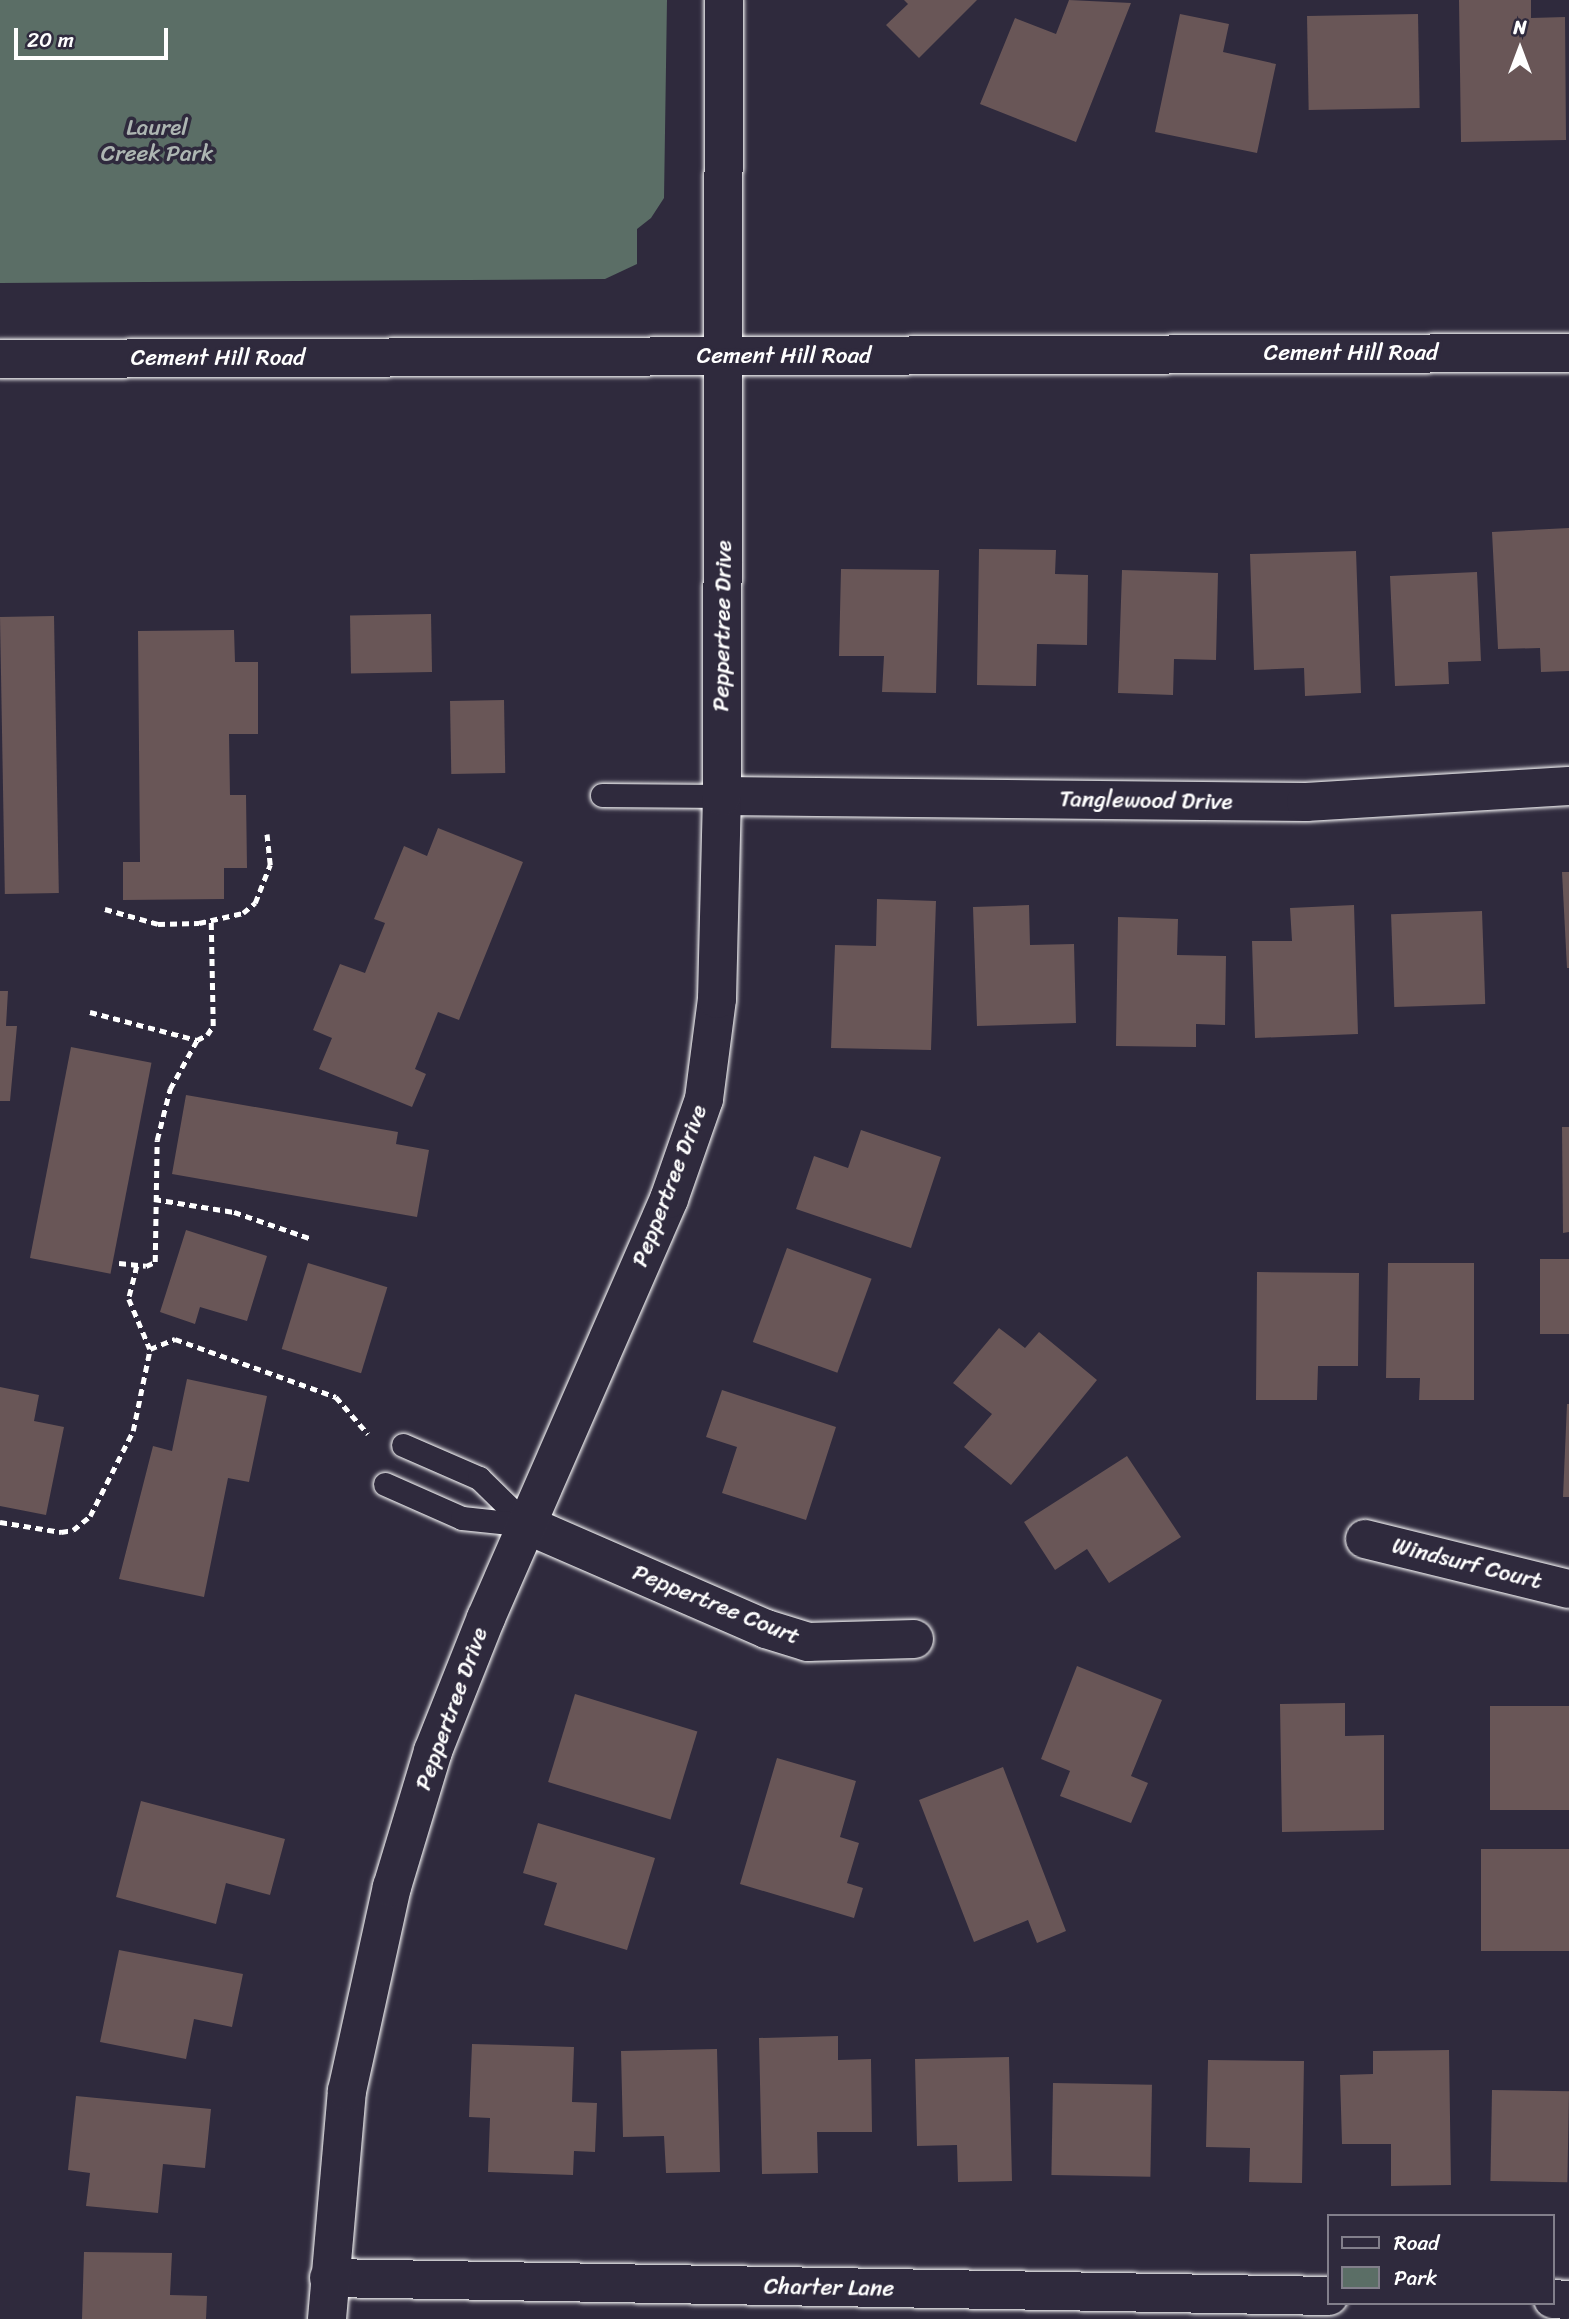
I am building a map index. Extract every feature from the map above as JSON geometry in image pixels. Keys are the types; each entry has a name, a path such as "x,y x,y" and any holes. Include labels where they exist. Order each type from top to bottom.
{"street":[{"name":"Peppertree Drive","path":"327,2319 328,2278 347,2091 391,1887 433,1751 527,1525 669,1199 704,1099 717,999 722,796 724,0"},
{"name":"Cement Hill Road","path":"0,359 1569,353"},
{"name":"Tanglewood Drive","path":"722,796 1306,802 1569,786"},
{"name":"Peppertree Court","path":"527,1525 766,1629 808,1642 914,1639"},
{"name":"Windsurf Court","path":"1365,1539 1569,1589"},
{"name":"Charter Lane","path":"328,2278 1328,2296"}],"lane":[{"path":"602,795 722,796"},
{"path":"403,1446 479,1478 527,1525"},
{"path":"385,1484 462,1518 527,1525"}],"path":[{"path":"105,909 158,924 211,922 243,913 255,903 270,865 267,834"},
{"path":"119,1264 137,1266 155,1262 156,1150 170,1089 197,1040 213,1026 211,922"},
{"path":"90,1012 197,1040"},
{"path":"154,1199 234,1212 312,1239"},
{"path":"0,1522 61,1532 73,1530 90,1516 133,1431 150,1349 129,1299 137,1266"},
{"path":"150,1349 175,1339 336,1396 378,1444"}],"green space":[{"name":"Laurel Creek Park","path":"0,0 667,0 664,198 651,218 637,229 637,264 605,279 0,283"}],"building":[{"path":"904,0 977,0 919,58 886,25 908,4"},
{"path":"1069,0 1131,3 1076,142 980,104 1015,18 1056,34"},
{"path":"1459,0 1531,0 1531,18 1565,17 1566,140 1461,142"},
{"path":"1180,14 1229,24 1223,52 1276,64 1257,153 1155,132"},
{"path":"1418,14 1420,108 1309,110 1307,16"},
{"path":"1569,528 1569,671 1541,672 1540,648 1498,649 1492,532"},
{"path":"979,549 1056,550 1055,574 1088,575 1087,645 1037,644 1036,686 977,685"},
{"path":"1356,551 1361,693 1305,696 1304,668 1254,670 1250,554"},
{"path":"841,569 939,570 936,693 882,692 884,656 839,656"},
{"path":"1122,570 1218,573 1216,660 1174,659 1173,695 1118,693"},
{"path":"1477,572 1481,661 1448,662 1449,684 1395,686 1390,576"},
{"path":"431,614 432,672 351,673 350,615"},
{"path":"54,616 59,893 5,894 0,617"},
{"path":"234,630 235,662 258,662 258,734 229,734 230,795 246,795 247,868 224,868 224,899 123,900 123,862 140,862 138,631"},
{"path":"504,700 505,773 451,774 450,701"},
{"path":"438,828 523,862 459,1020 438,1012 415,1069 426,1074 412,1107 319,1069 332,1038 313,1030 340,964 365,973 385,923 374,919 404,846 427,856"},
{"path":"1562,872 1569,872 1569,968 1567,968"},
{"path":"877,899 936,901 931,1050 831,1048 835,945 876,946"},
{"path":"1029,905 1030,945 1074,944 1076,1023 977,1026 973,907"},
{"path":"1354,905 1358,1034 1255,1038 1252,941 1292,941 1290,908"},
{"path":"1482,911 1485,1004 1394,1007 1391,914"},
{"path":"1118,917 1178,919 1177,955 1226,956 1225,1025 1196,1024 1196,1047 1116,1046"},
{"path":"0,991 8,991 6,1026 17,1026 10,1101 0,1101"},
{"path":"71,1047 151,1063 110,1274 30,1258"},
{"path":"186,1095 398,1132 396,1144 429,1150 417,1217 172,1174"},
{"path":"1562,1127 1569,1127 1569,1232 1563,1233"},
{"path":"861,1130 941,1157 911,1248 796,1209 814,1156 848,1168"},
{"path":"186,1230 267,1256 247,1321 200,1307 195,1324 160,1312"},
{"path":"787,1248 872,1279 837,1373 753,1342"},
{"path":"1540,1259 1569,1259 1569,1334 1540,1334"},
{"path":"308,1263 387,1287 361,1373 282,1349"},
{"path":"1388,1263 1474,1263 1474,1400 1419,1400 1420,1378 1386,1378"},
{"path":"1257,1272 1359,1273 1358,1366 1318,1366 1317,1400 1256,1400"},
{"path":"999,1328 1025,1348 1039,1332 1097,1380 1011,1485 964,1447 992,1414 953,1383"},
{"path":"187,1379 267,1396 249,1482 228,1478 204,1597 119,1579 153,1446 172,1451"},
{"path":"0,1387 39,1395 34,1421 64,1427 46,1515 0,1506"},
{"path":"722,1390 836,1427 806,1520 722,1493 737,1447 706,1437"},
{"path":"1567,1404 1569,1497 1563,1497"},
{"path":"1127,1456 1181,1537 1109,1583 1087,1549 1055,1570 1024,1522"},
{"path":"1077,1666 1162,1700 1131,1776 1148,1783 1131,1823 1060,1796 1070,1771 1041,1759"},
{"path":"575,1694 697,1731 671,1819 548,1782"},
{"path":"1345,1703 1345,1736 1384,1735 1384,1830 1282,1832 1280,1704"},
{"path":"1490,1706 1569,1706 1569,1810 1490,1810"},
{"path":"777,1758 856,1781 840,1837 859,1843 847,1883 863,1888 854,1918 740,1884"},
{"path":"1003,1767 1066,1931 1037,1943 1028,1920 974,1942 919,1800"},
{"path":"141,1801 285,1839 270,1895 226,1883 216,1924 116,1897"},
{"path":"538,1823 655,1858 627,1950 544,1925 557,1883 523,1873"},
{"path":"1481,1849 1569,1849 1569,1951 1481,1951"},
{"path":"119,1950 243,1974 232,2027 194,2019 186,2059 100,2042"},
{"path":"838,2036 838,2060 871,2059 872,2132 817,2132 818,2173 762,2174 759,2038"},
{"path":"472,2044 574,2047 572,2102 597,2103 595,2152 574,2151 573,2175 488,2172 490,2118 469,2117"},
{"path":"717,2049 720,2172 666,2173 664,2136 623,2137 621,2051"},
{"path":"1449,2050 1451,2185 1391,2186 1391,2144 1342,2144 1340,2075 1373,2074 1373,2051"},
{"path":"1009,2057 1012,2181 958,2182 957,2145 917,2146 915,2059"},
{"path":"1208,2060 1304,2061 1302,2183 1249,2182 1250,2148 1206,2147"},
{"path":"1053,2083 1152,2085 1150,2177 1051,2175"},
{"path":"1492,2090 1569,2091 1567,2182 1490,2181"},
{"path":"76,2096 211,2109 205,2168 163,2164 158,2213 86,2206 90,2173 68,2170"},
{"path":"84,2252 172,2253 170,2295 207,2296 206,2319 82,2319"}]}
